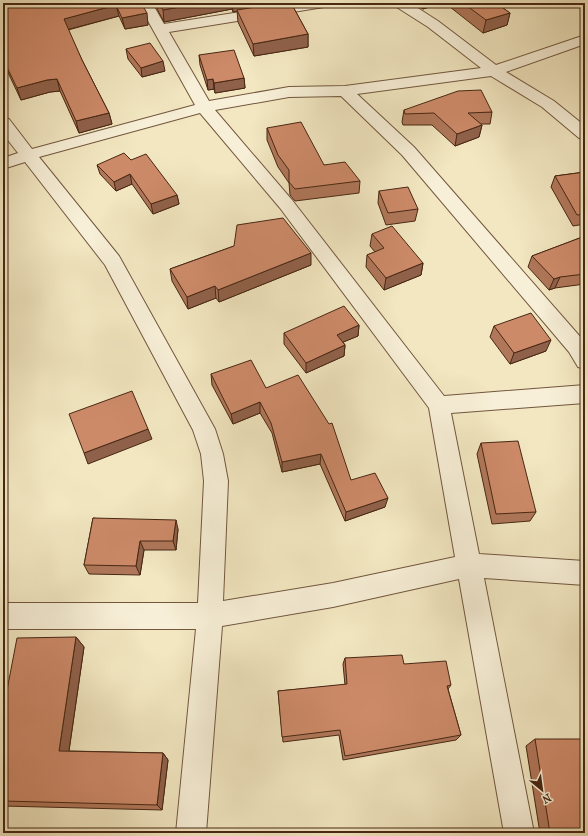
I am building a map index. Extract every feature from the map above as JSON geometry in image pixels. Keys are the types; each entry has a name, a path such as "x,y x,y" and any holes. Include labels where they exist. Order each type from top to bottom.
{"street":[{"path":"145,3 204,107 286,204 439,405 519,833"},
{"path":"159,29 324,3"},
{"path":"400,3 433,24 494,71 548,104 585,134"},
{"path":"581,3 585,5"},
{"path":"3,164 28,155 204,107 289,92 345,91 494,71 585,39"},
{"path":"345,91 408,151 576,346 585,361"},
{"path":"3,123 112,261 204,429 212,454 216,481 210,616 191,833"},
{"path":"439,405 585,394"},
{"path":"3,616 210,616 333,595 470,565 585,574"}],"building":[{"path":"3,3 141,3 147,13 122,18 116,5 64,19 82,60 109,113 76,121 57,79 47,80 17,88 3,59"},
{"path":"159,3 201,3 163,10"},
{"path":"281,3 291,3 308,34 253,44 237,10"},
{"path":"463,3 496,3 510,13 486,20"},
{"path":"150,43 163,61 141,68 126,49"},
{"path":"234,50 244,78 214,83 213,79 207,80 199,55"},
{"path":"481,90 492,112 468,113 482,125 457,134 434,113 405,114 404,110 458,91"},
{"path":"301,122 324,165 345,162 360,181 295,189 289,182 289,170 278,155 267,128"},
{"path":"124,153 131,160 146,154 177,195 151,204 130,174 114,182 97,165"},
{"path":"585,172 585,214 577,215 555,176"},
{"path":"408,187 418,209 388,213 379,191"},
{"path":"283,218 311,253 218,290 215,286 187,297 170,269 234,246 237,225"},
{"path":"392,226 423,263 386,278 367,255 384,248 372,234"},
{"path":"585,236 585,274 554,279 532,256"},
{"path":"344,306 359,325 337,335 345,345 306,363 284,333"},
{"path":"531,313 551,340 514,353 494,326"},
{"path":"251,360 266,388 298,375 329,424 332,423 351,480 375,473 388,498 346,512 321,454 282,462 271,423 260,402 231,414 211,374"},
{"path":"132,391 148,429 84,453 69,414"},
{"path":"518,441 536,512 496,514 481,443"},
{"path":"93,518 176,520 173,541 140,541 136,566 84,565"},
{"path":"76,637 59,751 163,753 157,805 3,801 3,711 17,638"},
{"path":"402,655 404,664 446,661 451,685 447,686 461,735 345,756 340,730 282,737 278,691 347,684 345,658"},
{"path":"535,739 585,739 585,833 550,833"}]}
